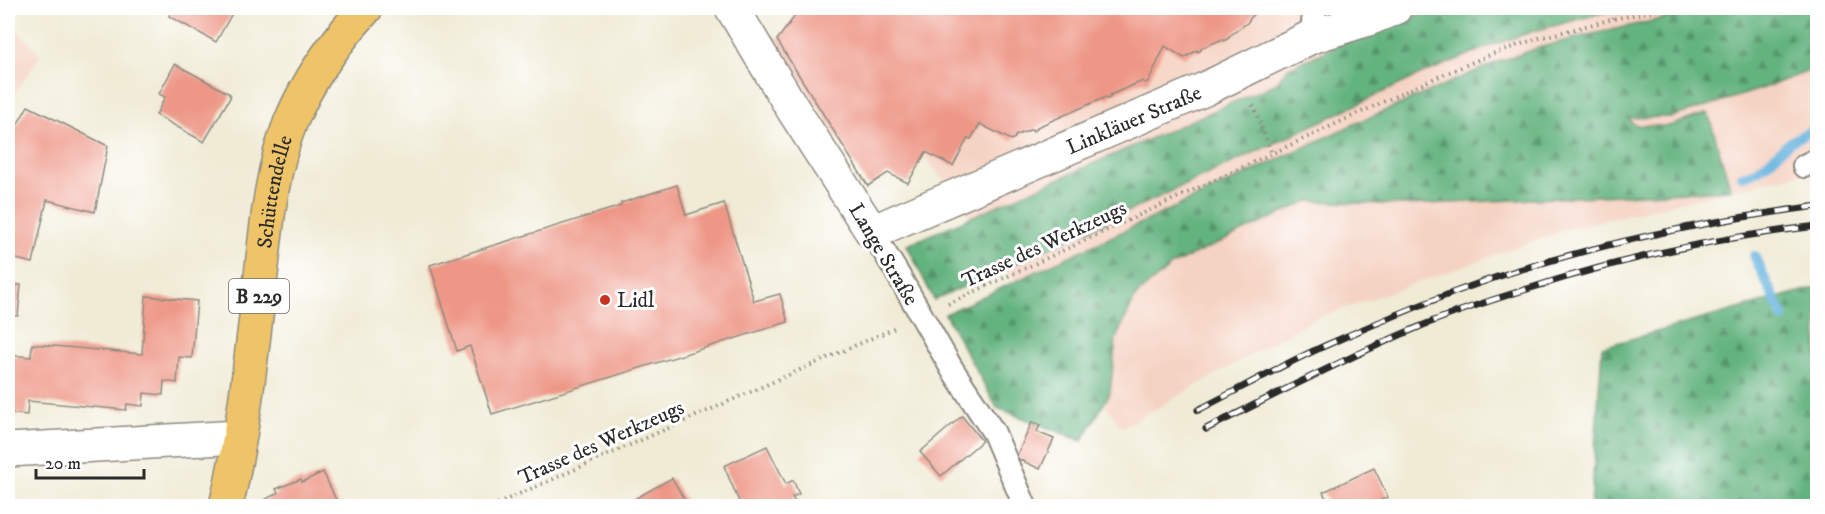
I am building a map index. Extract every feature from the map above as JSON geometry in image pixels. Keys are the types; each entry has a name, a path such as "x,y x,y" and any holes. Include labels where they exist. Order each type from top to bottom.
{"main road":[{"name":"Schüttendelle","path":"226,507 239,437 266,220 284,144 290,123 316,70 345,31 366,8"}],"street":[{"name":"Lange Straße","path":"732,8 794,111 872,232"},
{"name":"Linkläuer Straße","path":"872,232 1204,89 1240,70 1313,22 1371,18 1395,8"},
{"path":"8,450 239,437"}],"lane":[{"name":"Lange Straße","path":"872,232 952,369 994,434 1025,507"}],"path":[{"path":"1613,19 1619,8"},
{"name":"Trasse des Werkzeugs","path":"940,308 1416,86 1492,54 1536,39 1613,19 1668,8"},
{"path":"1240,70 1272,154"},
{"name":"Trasse des Werkzeugs","path":"492,507 898,327"}],"shaded area":[{"path":"818,8 1817,8 1817,170 1568,229 1312,320 1122,428"},
{"path":"8,21 41,55 8,102"}],"green space":[{"path":"1437,8 1621,8 1534,31 1422,74 934,300 907,245 1275,84 1288,68 1357,37"},
{"path":"1712,8 1817,8 1817,68 1761,89 1672,117 1628,118 1634,125 1669,126 1708,113 1731,190 1405,205 1308,201 1172,265 1136,296 1116,338 1110,393 1082,441 997,408 945,314 1350,126 1495,63 1583,36"},
{"path":"1817,287 1817,506 1591,506 1602,347"}],"building":[{"path":"174,8 235,8 216,42 169,16"},
{"path":"801,8 1258,8 1247,23 1229,38 1201,48 1198,52 1197,50 1184,58 1165,46 1148,82 1143,81 1110,95 1111,97 1107,99 1106,97 1037,127 1033,131 1032,129 1015,136 1011,140 980,124 971,139 968,138 953,166 926,152 908,183 888,173 868,186 777,40"},
{"path":"175,64 231,96 204,142 156,115 165,97 159,94"},
{"path":"28,106 108,146 95,212 47,200 33,263 8,257 8,141"},
{"name":"Lidl","path":"677,185 686,215 724,203 754,301 780,294 788,322 492,414 470,346 457,351 430,265 621,206 621,203"},
{"path":"8,284 21,285 18,316 8,315"},
{"path":"146,296 197,301 192,358 179,357 177,383 164,381 163,395 144,393 143,406 127,404 126,410 28,401 27,415 8,413 8,355 31,357 32,344 142,354"},
{"path":"962,416 982,441 941,476 920,452"},
{"path":"1032,422 1040,425 1037,432 1054,439 1040,469 1016,458"},
{"path":"767,446 786,484 793,480 799,494 792,497 797,506 741,506 724,466"},
{"path":"1374,468 1388,497 1372,504 1374,506 1330,506 1323,492"},
{"path":"323,472 339,506 270,506 266,499 278,493 276,489 301,479 302,482"},
{"path":"672,478 688,506 622,506"}],"waterway":[{"path":"1742,176 1757,171 1792,141 1818,129"},
{"path":"1754,256 1783,317"}],"railway":[{"path":"1198,410 1320,348 1408,310 1497,277 1656,234 1737,218 1818,206"},
{"path":"1206,429 1335,365 1440,318 1481,304 1594,269 1668,251 1742,236 1818,226"}],"place":[{"name":"Lidl","path":"605,300"}]}
